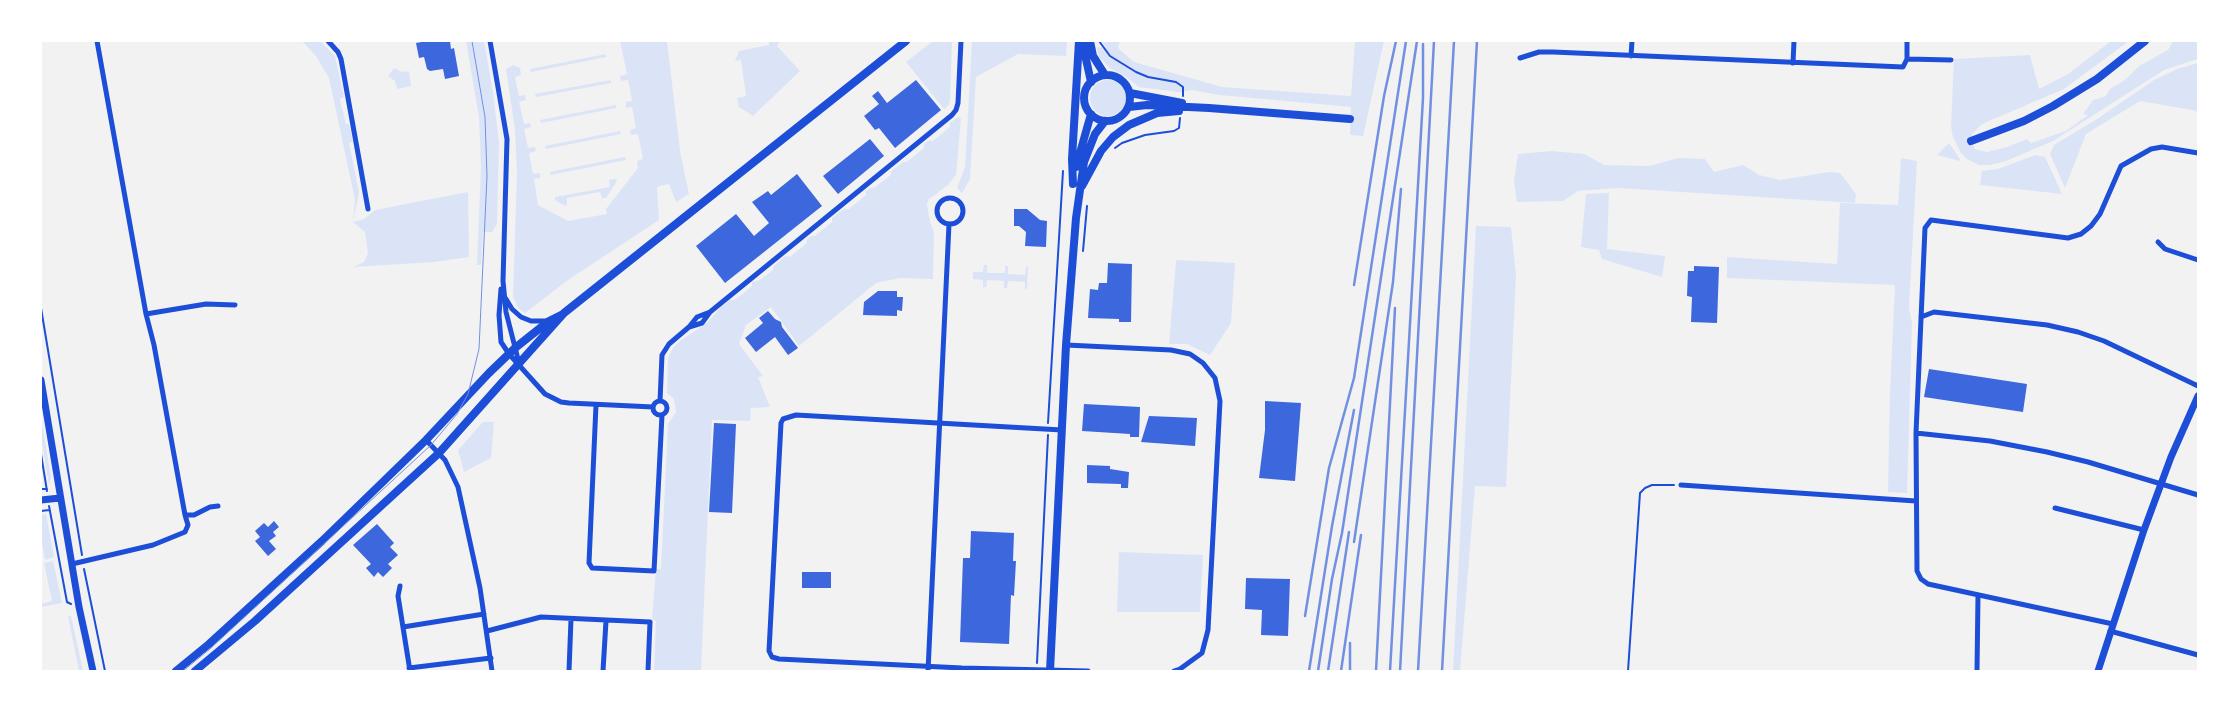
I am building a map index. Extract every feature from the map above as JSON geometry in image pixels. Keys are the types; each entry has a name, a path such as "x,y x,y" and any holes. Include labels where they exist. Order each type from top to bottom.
{"main road":[{"path":"195,671 255,621 439,453 564,313 906,41"},
{"path":"1076,218 1072,159 1079,41"},
{"path":"1082,41 1091,82"},
{"path":"1090,41 1093,56 1104,75"},
{"path":"1971,141 2024,122 2053,106 2096,78 2145,41"},
{"path":"1104,75 1113,75 1121,79 1127,85 1130,93 1128,107 1118,118 1105,121 1091,114 1085,101 1086,91 1091,82 1104,75"},
{"path":"1130,93 1209,108"},
{"path":"1128,107 1147,105 1209,108 1350,119"},
{"path":"1080,190 1101,151 1113,137 1129,125 1156,113 1209,108"},
{"path":"1073,184 1077,159 1091,114"},
{"path":"1050,670 1066,345 1076,218 1084,162 1088,148 1105,121"},
{"path":"176,671 276,583 426,440 512,351 549,321 564,313"}],"street":[{"path":"72,564 133,551 185,532 188,525 154,345 146,314 97,41"},
{"path":"328,41 338,52 341,59 368,209"},
{"path":"490,41 507,139 503,281 499,335 503,347 512,351"},
{"path":"660,401 662,355 669,344 689,327 697,317 710,312 952,115 958,103 961,41"},
{"path":"1631,56 1632,41"},
{"path":"1793,62 1794,41"},
{"path":"1520,58 1539,52 1553,52 1903,67 1907,60 1907,41"},
{"path":"1907,60 1951,60"},
{"path":"2112,624 1928,584 1921,579 1917,571 1916,433 1924,228 1931,220 2068,238 2081,234 2091,226 2100,214 2121,166 2151,149 2162,147 2198,153"},
{"path":"952,198 961,204 963,214 956,223 949,224 942,221 938,210 941,202 952,198"},
{"path":"928,669 949,224"},
{"path":"2158,242 2165,249 2198,260"},
{"path":"503,281 512,351 538,387 560,402 653,408"},
{"path":"504,295 512,309 521,317 531,320 549,321"},
{"path":"146,314 206,304 235,305"},
{"path":"1921,317 1932,311 2046,325 2078,332 2104,341 2198,386"},
{"path":"1066,345 1172,350 1190,354 1203,363 1214,378 1220,401 1208,630 1202,653 1180,669 1174,671"},
{"path":"41,380 60,498 93,671"},
{"path":"2098,671 2144,530 2198,396"},
{"path":"660,401 665,403 668,408 667,412 662,415 655,414 653,408 656,402 660,401"},
{"path":"596,405 589,563 592,568 654,570 662,415"},
{"path":"1062,430 941,422 796,416 783,419 781,423 769,652 772,657 779,659 928,669 1088,671"},
{"path":"1916,433 1990,442 2047,452 2198,495"},
{"path":"426,440 448,465 458,487 484,614 492,671"},
{"path":"1681,485 1916,501"},
{"path":"41,500 60,498"},
{"path":"185,515 194,516 210,507 218,506"},
{"path":"2055,508 2144,530"},
{"path":"400,586 398,596 410,669 491,658"},
{"path":"1977,671 1978,595"},
{"path":"403,627 484,614"},
{"path":"487,632 541,617 650,622 648,671"},
{"path":"569,671 571,619"},
{"path":"603,671 606,621"},
{"path":"2110,631 2198,656"}],"path":[{"path":"1099,41 1110,56 1123,64 1148,77 1176,82 1183,87 1183,92"},
{"path":"1114,149 1122,143 1145,135 1174,131 1179,128 1180,122"},
{"path":"1036,670 1063,168"},
{"path":"1082,259 1088,200"},
{"path":"41,308 82,557"},
{"path":"41,454 47,489 41,490"},
{"path":"1628,671 1640,493 1652,485 1681,485"},
{"path":"41,511 50,510 66,602"},
{"path":"84,566 105,671"}],"shaded area":[{"path":"302,41 320,41 335,56 344,97 340,99 353,142 349,143 359,192 353,222 355,200 329,78 316,56"},
{"path":"466,41 484,41 499,143 497,224 492,232 483,232 481,265 477,265 481,167 479,117"},
{"path":"620,41 667,41 680,151 689,194 676,202 669,184 657,187 659,220 568,280 525,313 519,309 513,297 517,173 515,130 506,69 513,65 520,68 521,75 515,77 519,96 525,95 526,100 519,102 524,124 530,123 531,127 524,129 528,148 535,147 536,151 529,153 533,174 540,173 540,178 534,179 538,205 568,221 607,214 606,209 638,168 637,161 643,159 638,134 631,135 630,130 636,128 632,107 626,108 626,102 632,101 628,80 621,81 620,76 627,74"},
{"path":"769,41 780,41 777,46 800,71 753,116 739,107 737,98 746,96 741,60 735,61 739,51 769,45"},
{"path":"933,41 952,41 950,99 949,105 944,109 906,62"},
{"path":"972,41 1067,41 1066,56 1018,54 976,77 970,179 962,193 957,188 965,167"},
{"path":"1102,41 1120,41 1118,48 1134,62 1222,87 1351,96 1355,41 1384,41 1363,136 1350,135 1351,107 1219,95 1192,90 1179,92 1139,87 1110,68 1099,57 1097,47 1106,48"},
{"path":"2111,41 2129,41 2064,89 1982,124 1972,134 1971,141 1975,149 1987,152 2027,139 2031,143 2066,131 2088,115 2083,114 2093,100 2106,96 2110,89 2125,80 2139,66 2168,50 2173,41 2198,41 2198,59 2164,70 2053,141 2006,161 1990,165 1979,165 1967,159 1961,153 1953,137 1951,127 1954,59 2030,55 2039,89 2068,74"},
{"path":"606,54 606,57 531,72 530,69"},
{"path":"2198,63 2198,111 2140,101 2086,134 2065,188 2050,154 2054,145 2097,119 2154,80 2177,69"},
{"path":"394,68 402,72 409,71 411,86 397,89 395,81 388,76"},
{"path":"611,80 611,83 536,97 535,94"},
{"path":"1108,80 1121,85 1126,98 1121,111 1108,116 1095,111 1090,98 1095,85"},
{"path":"616,105 616,108 541,123 540,120"},
{"path":"958,117 961,118 956,175 948,185 929,199 927,204 934,232 933,279 900,278 876,283 799,346 771,307 746,325 739,344 763,376 758,377 770,407 751,408 750,421 712,420 701,671 654,671 656,621 652,619 656,569 661,569 668,424 676,412 674,399 667,393 668,358 673,348 707,323 721,307 730,300 735,300 752,286 752,282 760,280 773,270 774,266 785,256 790,257 807,243 807,239 815,236 832,222 832,218 844,209 849,209 866,195 866,191 874,188 891,175 891,171 903,162 907,162 924,148 924,144 928,141 933,141 950,127 950,123"},
{"path":"620,131 621,134 546,149 545,146"},
{"path":"1949,143 1960,159 1960,161 1937,155"},
{"path":"1552,151 1584,154 1604,165 1650,166 1678,158 1705,159 1714,172 1743,165 1759,175 1780,180 1829,172 1840,173 1856,194 1855,203 1618,188 1578,191 1563,201 1517,202 1514,181 1518,154"},
{"path":"2035,155 2045,157 2062,194 1980,185 1982,171 1998,169"},
{"path":"625,157 626,160 550,175 550,172"},
{"path":"1901,158 1917,161 1909,308 1912,323 1907,493 1888,492 1895,285 1727,278 1727,257 1837,264 1840,203 1898,205"},
{"path":"616,179 617,181 606,198 602,198 600,192 567,198 567,205 565,206 555,200 555,197 610,187 609,180"},
{"path":"468,192 469,257 434,262 353,267 364,262 368,254 365,232 353,222 364,219 375,210"},
{"path":"1609,193 1607,249 1665,256 1662,277 1602,259 1599,250 1581,247 1586,194"},
{"path":"1476,226 1511,227 1516,275 1506,487 1475,486 1460,671 1453,671"},
{"path":"1176,260 1235,263 1231,323 1210,355 1187,344 1169,344"},
{"path":"984,265 987,265 987,273 1005,273 1005,266 1008,266 1008,274 1025,275 1026,267 1028,267 1027,289 1025,289 1025,282 1008,281 1007,288 1004,288 1004,281 987,280 986,287 983,287 983,280 973,279 973,272 983,272"},
{"path":"41,417 51,477 49,485 41,437"},
{"path":"483,422 494,422 491,458 464,472 458,450"},
{"path":"46,514 54,557 45,560 41,537 41,515"},
{"path":"1119,552 1203,555 1200,612 1117,612"},
{"path":"53,561 62,603 41,607 41,604 52,601 44,563"},
{"path":"68,616 71,616 83,671 79,671"}],"building":[{"path":"450,41 451,49 454,48 459,76 445,79 443,69 430,71 427,69 424,57 419,58 416,43"},
{"path":"916,80 941,110 895,148 879,128 875,130 864,116 879,104 872,96 878,91 887,103"},
{"path":"870,139 884,156 838,194 823,176"},
{"path":"797,174 822,206 725,283 696,246 736,214 754,236 769,223 752,202 768,191 771,195"},
{"path":"1014,209 1027,209 1040,220 1047,221 1046,247 1025,246 1026,232 1019,226 1014,226"},
{"path":"1108,263 1132,264 1131,322 1119,322 1119,319 1088,318 1090,289 1098,290 1099,283 1107,283"},
{"path":"1694,266 1719,267 1717,323 1691,322 1692,297 1687,296 1688,271 1694,271"},
{"path":"878,291 897,291 897,297 903,297 902,311 897,310 897,316 863,315 864,302"},
{"path":"768,311 775,319 781,322 782,327 798,348 788,355 775,337 756,352 745,338 763,323 759,318"},
{"path":"1929,369 2027,384 2023,412 1924,397"},
{"path":"1265,401 1301,403 1295,481 1259,478 1265,430"},
{"path":"1084,404 1140,407 1139,437 1130,437 1130,434 1082,431"},
{"path":"1149,416 1197,418 1195,446 1141,442"},
{"path":"714,423 736,424 732,513 709,512"},
{"path":"1087,465 1110,466 1110,469 1129,472 1128,488 1121,488 1121,484 1087,483"},
{"path":"274,521 279,527 273,532 276,536 269,541 276,549 268,556 255,541 260,537 255,531 264,523 268,527"},
{"path":"377,524 394,543 390,547 398,555 388,564 392,568 383,577 378,572 374,577 366,568 371,564 353,545"},
{"path":"971,531 1014,533 1013,561 1016,561 1014,596 1011,595 1009,644 960,642 963,558 970,558"},
{"path":"802,572 831,572 831,588 802,588"},
{"path":"1246,578 1290,579 1288,636 1261,635 1262,610 1245,609"}],"tram line":[{"path":"183,671 211,648 431,445 457,414 468,394 479,349 487,176 485,117 472,41"}],"railway":[{"path":"1354,285 1384,96 1396,41"},
{"path":"1305,616 1329,468 1354,378 1406,41"},
{"path":"1318,671 1332,579 1342,533 1417,41"},
{"path":"1400,671 1434,41"},
{"path":"1418,671 1454,41"},
{"path":"1442,671 1477,41"},
{"path":"1390,671 1423,98 1423,44"},
{"path":"1354,542 1393,282 1401,189"},
{"path":"1376,671 1395,308"},
{"path":"1309,671 1332,526 1354,410"},
{"path":"1328,671 1349,532"},
{"path":"1341,671 1361,535"},
{"path":"1350,643 1350,671"}]}
